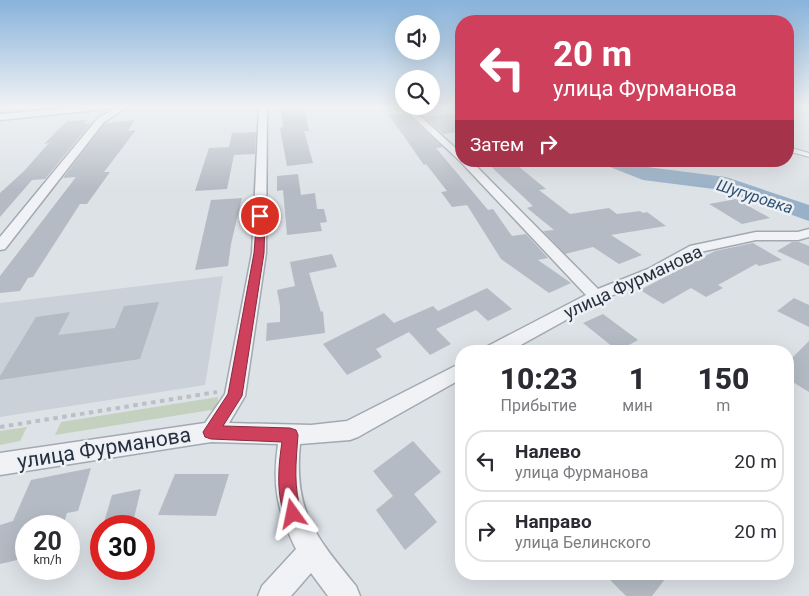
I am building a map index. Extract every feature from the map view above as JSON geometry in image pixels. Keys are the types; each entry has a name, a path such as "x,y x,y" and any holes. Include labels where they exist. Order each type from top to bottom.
{"street":[{"path":"0,246 89,135"},
{"path":"211,432 235,396 259,253 262,135"},
{"path":"436,135 455,152"},
{"path":"471,167 596,296"},
{"name":"улица Фурманова","path":"506,345 596,296 653,272 696,249 756,236 805,236"},
{"name":"улица Фурманова","path":"0,464 211,432 290,435 328,434 350,430 455,373"},
{"path":"290,435 286,474 289,503 296,525 311,552 346,596"},
{"path":"272,596 311,552"}],"lane":[{"path":"794,151 809,155"}],"path":[{"path":"0,427 236,389"}],"shaded area":[{"path":"223,276 205,385 0,417 0,303"}],"green space":[{"path":"218,397 217,409 55,435 61,422"},
{"path":"27,427 20,441 0,445 0,431"}],"building":[{"path":"53,135 81,135 45,179 32,180 0,217 0,193 24,171 49,143 44,144"},
{"path":"96,135 132,135 104,172 110,172 87,204 80,204 33,277 28,278 20,291 0,293 0,276 76,177 63,178"},
{"path":"232,135 256,135 255,154 234,155 227,189 195,191 209,148 229,147"},
{"path":"281,135 305,135 313,163 287,166"},
{"path":"403,135 429,135 443,147 436,148 488,210 493,209 512,236 526,234 548,258 538,260 571,283 549,293 501,259 467,205 452,207 441,192 447,191 426,164 424,165"},
{"path":"491,167 519,167 546,189 539,190 570,214 609,208 617,214 640,211 643,213 647,212 666,226 611,235 642,255 619,264 593,247 565,254 543,231 554,230 527,208 533,206"},
{"path":"298,174 301,195 315,193 317,209 324,209 327,222 320,223 322,231 287,235 283,190 277,191 277,176"},
{"path":"242,198 228,266 195,270 211,200"},
{"path":"736,199 770,218 742,224 709,204"},
{"path":"792,242 799,242 809,246 809,266 777,251"},
{"path":"753,243 782,260 759,266 756,264 718,285 723,288 706,297 691,288 663,304 640,290 715,251"},
{"path":"332,254 337,267 309,273 321,312 323,311 325,333 266,341 267,323 280,322 277,290 295,286 290,262"},
{"path":"487,288 512,309 488,321 476,310 436,329 451,344 430,355 409,332 376,349 382,357 347,375 323,344 384,313 394,323 433,306 438,311"},
{"path":"794,298 809,305 809,327 777,311"},
{"path":"159,302 140,359 0,380 0,376 36,317 70,312 58,335 115,328 124,306"},
{"path":"603,314 638,340 629,345 610,345 583,323"},
{"path":"809,341 809,392 794,383 794,356"},
{"path":"413,441 441,472 414,494 437,522 405,550 376,510 393,496 373,471"},
{"path":"91,468 78,511 67,513 66,515 16,515 31,480"},
{"path":"175,474 229,474 216,516 158,515"},
{"path":"141,489 135,515 106,515 112,495"},
{"path":"15,516 15,561 0,564 0,525 13,521"},
{"path":"610,580 664,580 652,596 626,596"}],"waterway":[{"name":"Шугуровка","path":"628,167 643,173 726,184 809,213"}],"route":[{"path":"260,216 259,253 235,396 211,432 290,435 286,474 289,503 293,514"}]}
